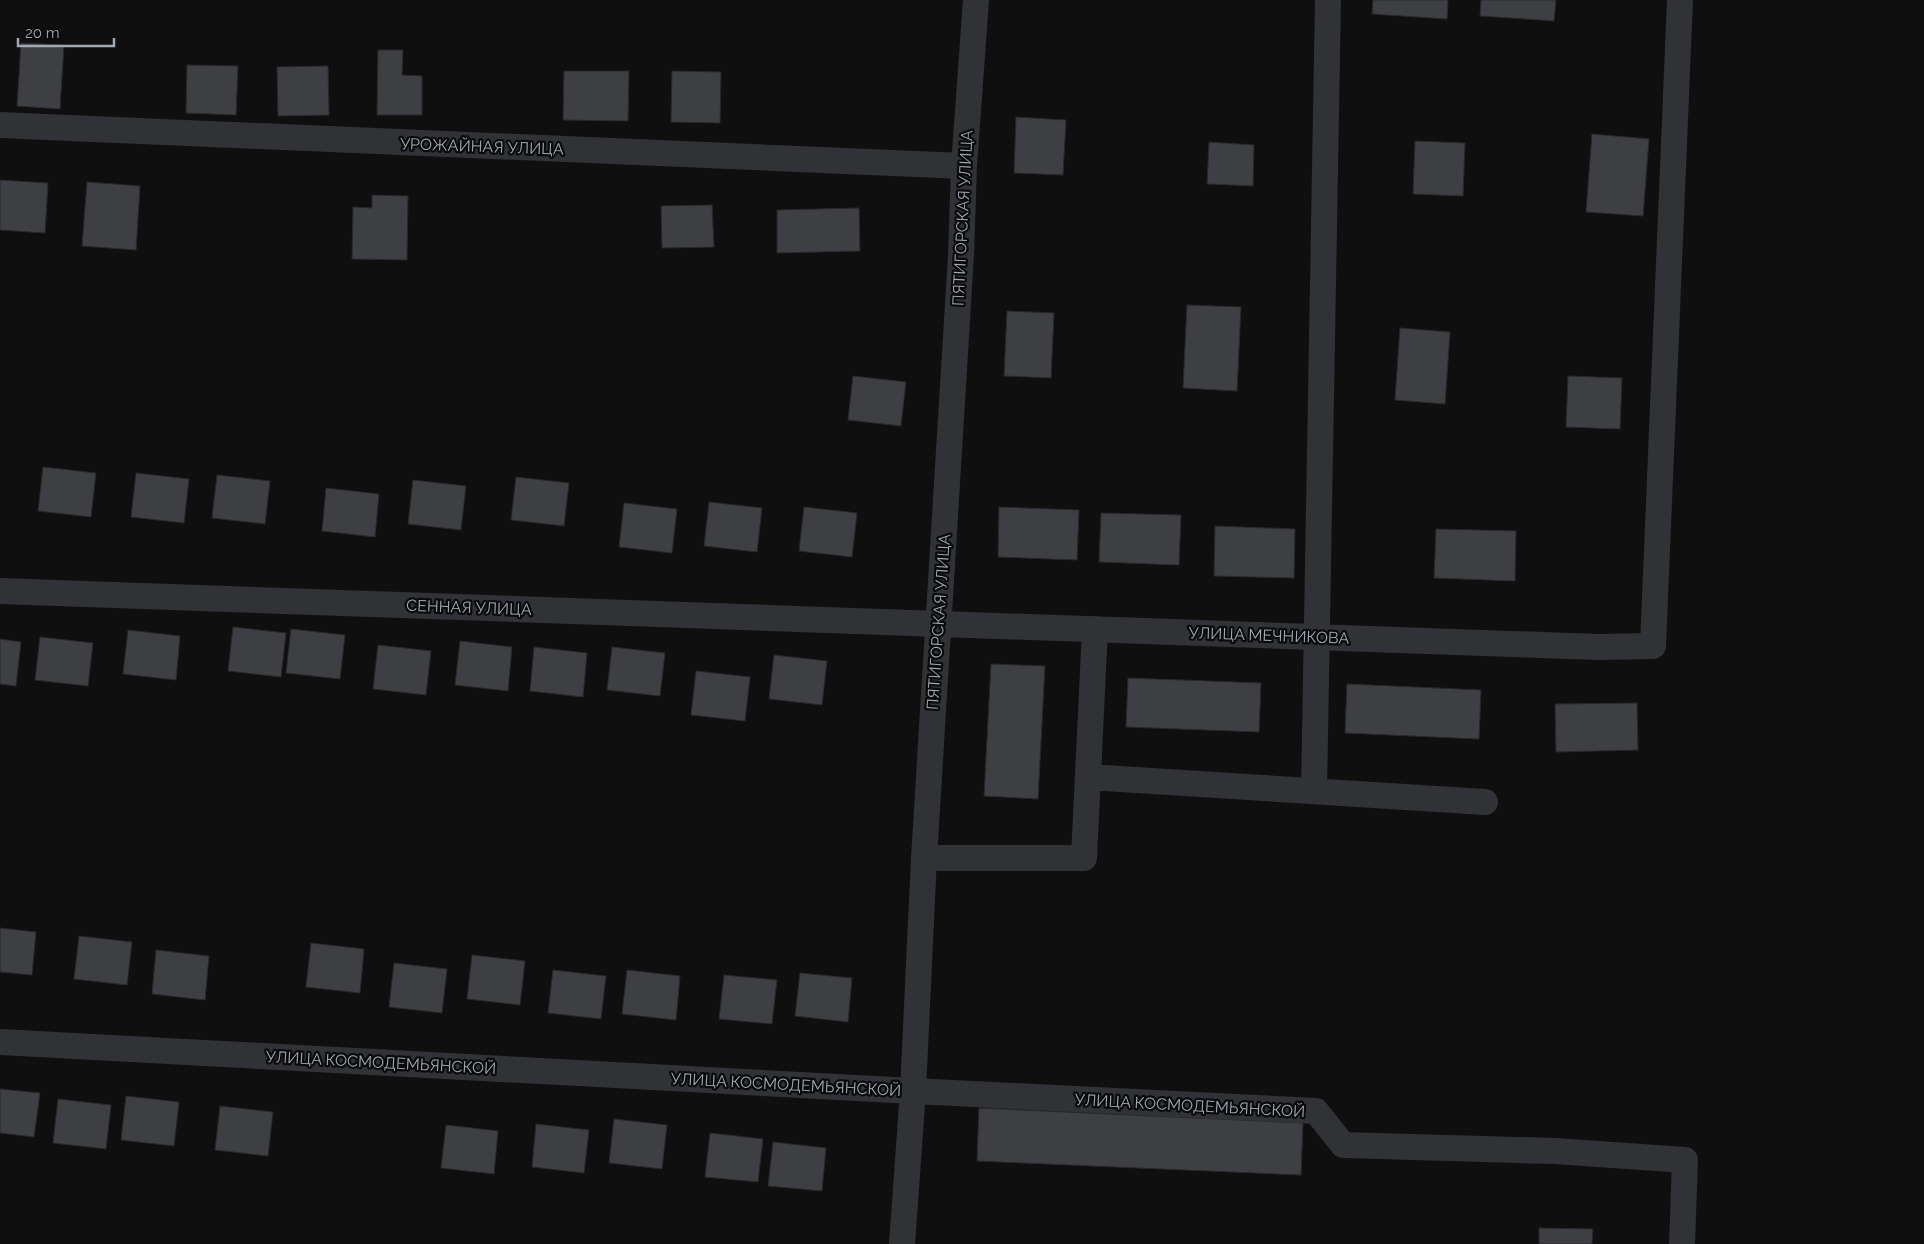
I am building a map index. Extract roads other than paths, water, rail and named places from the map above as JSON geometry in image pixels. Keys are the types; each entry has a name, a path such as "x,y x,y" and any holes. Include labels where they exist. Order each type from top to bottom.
{"street":[{"name":"ПЯТИГОРСКАЯ УЛИЦА","path":"902,1244 913,1091 924,858 964,166 976,0"},
{"path":"1314,791 1328,0"},
{"name":"УЛИЦА МЕЧНИКОВА","path":"938,624 1599,647 1653,646 1680,0"},
{"name":"УРОЖАЙНАЯ УЛИЦА","path":"0,125 964,166"},
{"name":"СЕННАЯ УЛИЦА","path":"0,591 938,624"},
{"path":"924,858 1084,858 1095,629"},
{"path":"1088,777 1485,802"},
{"name":"УЛИЦА КОСМОДЕМЬЯНСКОЙ","path":"0,1042 1316,1111 1343,1145 1555,1152 1685,1160 1682,1244"}]}
